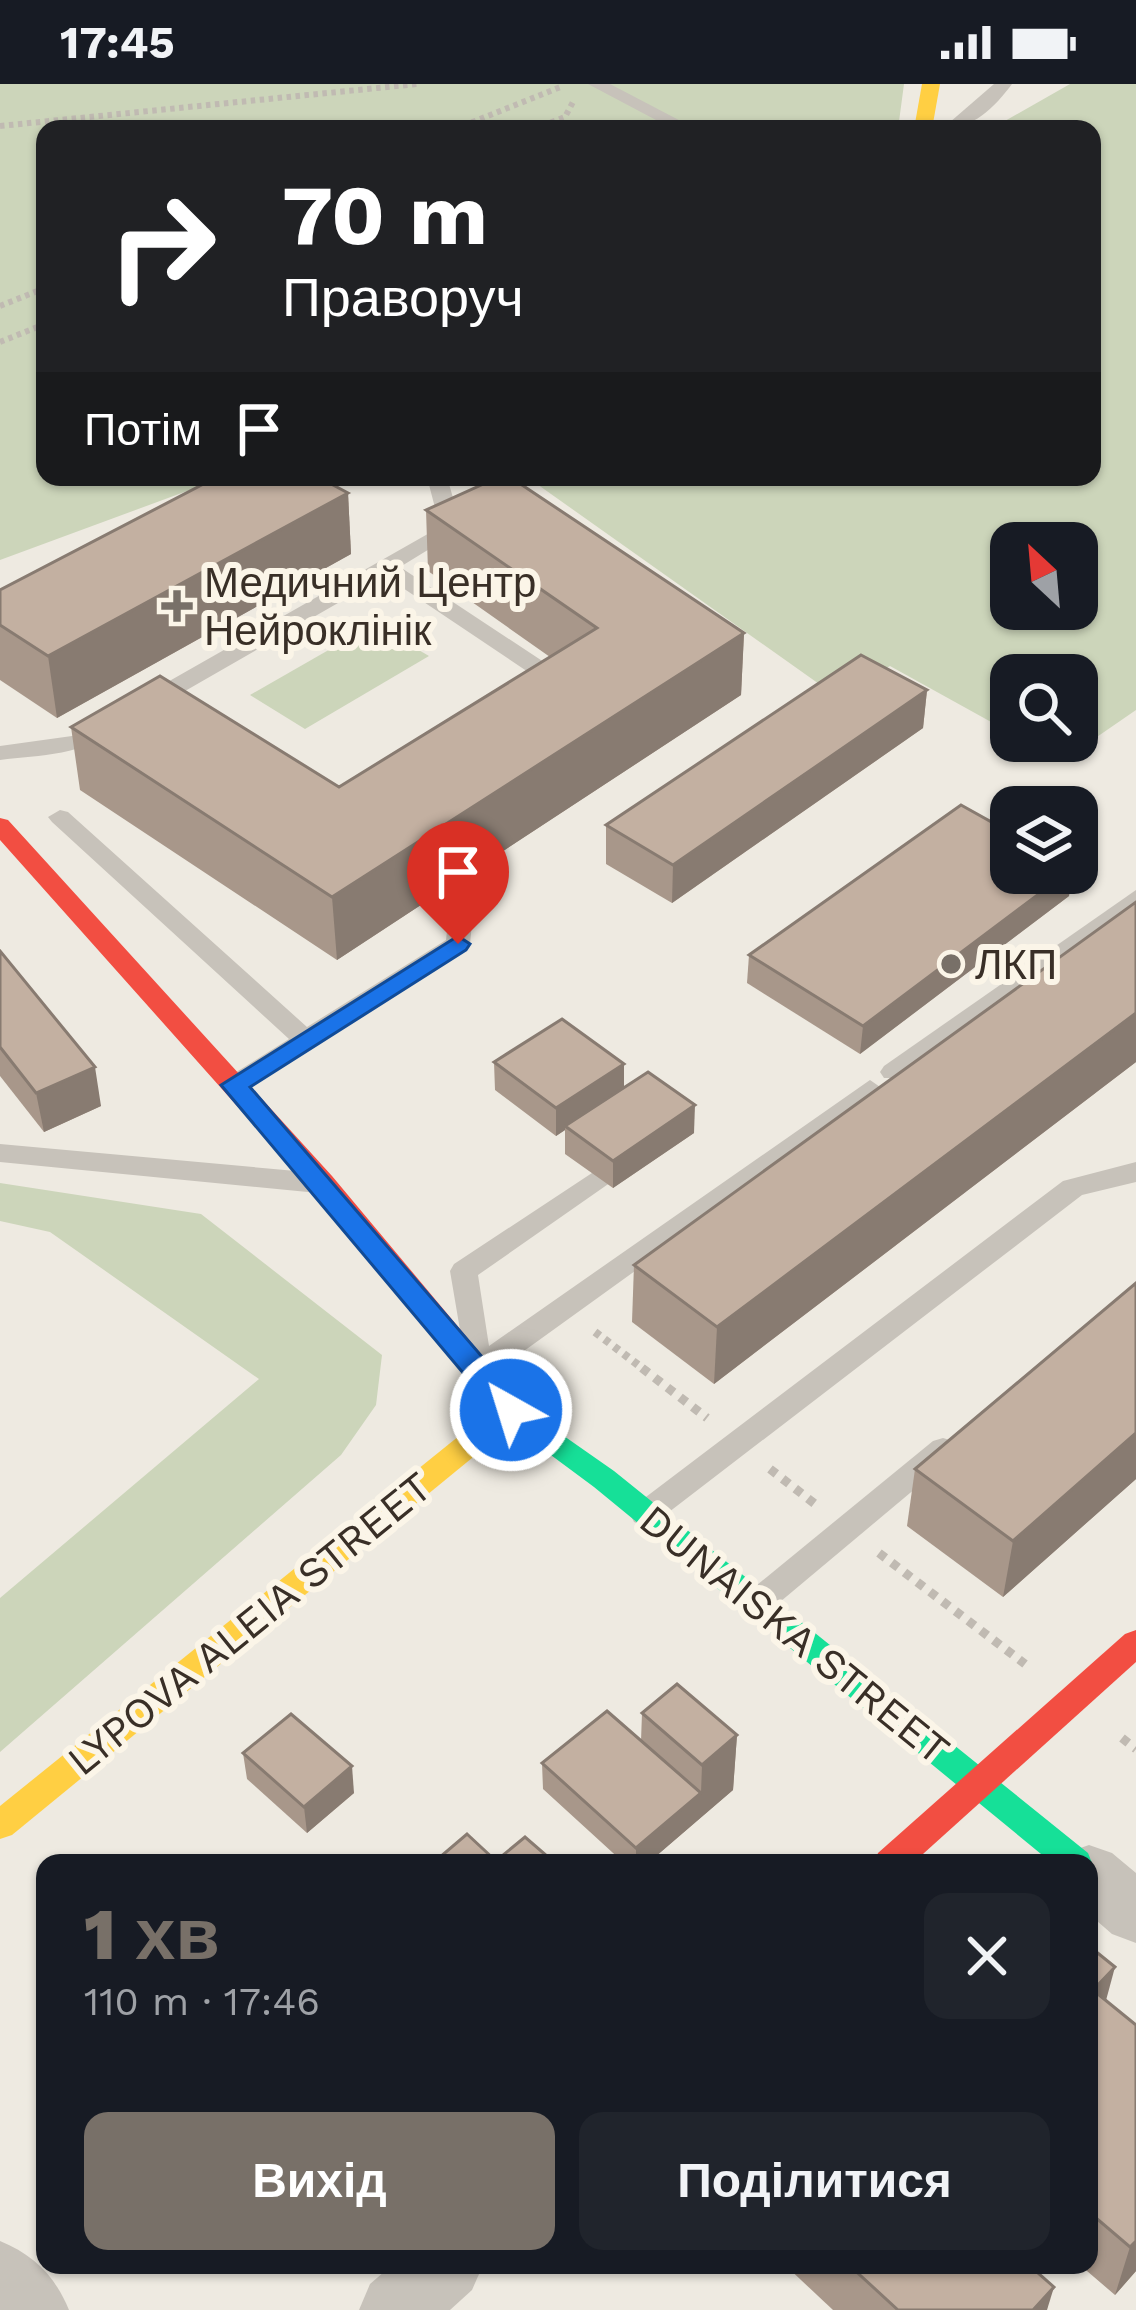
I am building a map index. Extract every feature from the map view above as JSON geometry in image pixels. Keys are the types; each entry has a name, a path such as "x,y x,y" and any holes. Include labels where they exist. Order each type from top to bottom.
{"street":[{"path":"925,120 931,84"},
{"path":"0,825 322,1183 511,1410"},
{"name":"DUNAISKA STREET","path":"511,1410 1065,1854"},
{"name":"LYPOVA ALEIA STREET","path":"0,1826 511,1410"},
{"path":"900,1854 1136,1642"},
{"path":"1098,1881 1136,1913"},
{"path":"396,2310 436,2274"},
{"path":"0,2278 32,2310"}],"lane":[{"path":"597,84 669,120"},
{"path":"963,120 1004,84"},
{"path":"0,753 78,742 178,697 451,529 439,486"},
{"path":"386,567 560,683 541,695"},
{"path":"60,817 306,1040"},
{"path":"234,1085 458,944 462,902 445,889"},
{"path":"601,1180 464,1271 478,1369 1136,898"},
{"path":"0,1154 322,1183"},
{"path":"645,1514 1073,1188 1136,1172"},
{"path":"757,1603 973,1425"}],"path":[{"path":"59,120 416,84"},
{"path":"475,120 547,88 571,84"},
{"path":"557,120 565,117 583,84"},
{"path":"0,126 36,122"},
{"path":"0,306 36,292"},
{"path":"0,342 36,328"},
{"path":"565,1309 700,1413"}],"green space":[{"path":"0,84 904,84 899,120 36,120 36,486 201,486 0,560"},
{"path":"1070,84 1136,84 1136,710 1098,736 1098,654 990,654 990,721 890,666 836,696 540,486 1101,486 1101,120 1007,120"},
{"path":"374,624 429,656 305,729 250,695"},
{"path":"0,1183 201,1214 382,1355 376,1405 341,1455 0,1752 0,1598 259,1379 50,1232 0,1221"}],"building":[{"path":"200,486 335,486 348,493 48,656 0,625 0,590"},
{"path":"479,486 524,486 744,633 332,897 71,727 160,676 339,787 597,628 426,510"},
{"path":"861,655 927,690 673,865 606,825"},
{"path":"961,805 990,821 990,894 1039,894 863,1026 749,955"},
{"path":"1136,902 1136,1013 717,1327 634,1265"},
{"path":"0,951 95,1067 36,1093 0,1047"},
{"path":"562,1019 624,1064 556,1108 494,1062"},
{"path":"648,1072 695,1105 613,1161 565,1126"},
{"path":"1136,1283 1136,1433 1013,1541 915,1469"},
{"path":"677,1684 737,1735 702,1765 642,1713"},
{"path":"607,1711 701,1793 636,1848 542,1763"},
{"path":"291,1714 352,1766 304,1807 243,1753"},
{"path":"467,1834 488,1854 444,1854"},
{"path":"525,1837 545,1854 504,1854"},
{"path":"1098,1953 1115,1967 1098,1985"},
{"path":"1098,1994 1136,2025 1136,2241 1130,2247 1098,2220"},
{"path":"859,2274 1039,2274 1054,2287 1033,2310 898,2310"}],"traffic: fast":[{"path":"511,1410 604,1479 1065,1854"}],"traffic: slow":[{"path":"925,120 931,84"},
{"path":"0,1825 495,1423"}],"traffic: jam":[{"path":"0,825 322,1183 511,1410 495,1423"},
{"path":"900,1854 1136,1643"}],"place":[{"name":"Медичний Центр Нейроклінік","path":"177,606"},
{"name":"ЛКП","path":"951,964"}],"route":[{"path":"458,944 234,1085 511,1410"}]}
